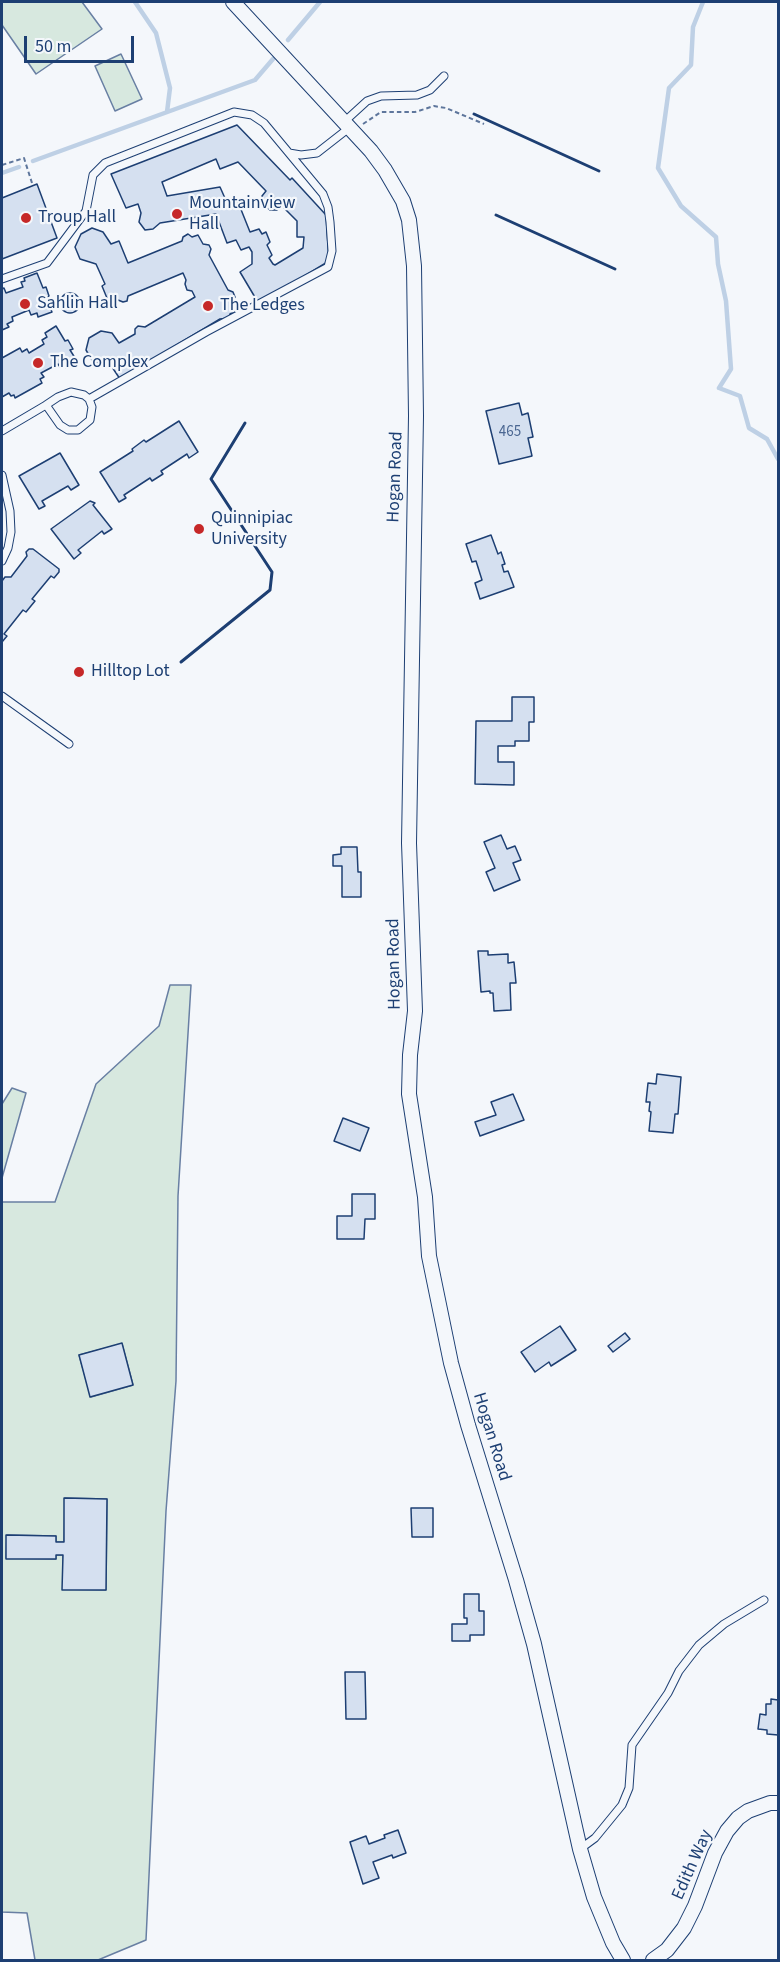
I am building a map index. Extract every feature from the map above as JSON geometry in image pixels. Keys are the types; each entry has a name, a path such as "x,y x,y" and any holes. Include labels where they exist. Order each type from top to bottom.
{"street":[{"name":"Hogan Road","path":"233,2 352,125 396,189 410,220 413,240 416,416 409,843 415,1011 410,1055 409,1094 425,1197 429,1256 441,1319 468,1425 534,1644 580,1849 594,1897 613,1943 623,1960"},
{"name":"Edith Way","path":"653,1960 667,1950 684,1928 715,1853 727,1831 738,1818 748,1811 770,1803 778,1803"}],"lane":[{"path":"289,153 317,153 352,125 367,101 381,96 417,95 430,90 444,76"},
{"path":"2,279 47,263 86,211 93,176 105,163 234,112 252,115 264,123 323,194 330,222 332,251 328,267 206,332 89,399"},
{"path":"2,431 46,405 71,392 80,393 89,399 92,407 90,420 78,430 68,430 60,426 46,405"},
{"path":"2,475 10,511 11,532 8,548 2,561"},
{"path":"2,696 69,744"},
{"path":"580,1849 595,1838 622,1805 629,1788 632,1745 699,1645 724,1624 764,1600"}],"path":[{"path":"352,125 381,112 415,112 434,106 446,108 484,124"},
{"path":"2,165 24,158 32,183"}],"shaded area":[{"path":"2,2 82,2 102,29 36,74 2,25"},
{"path":"121,54 142,99 115,111 95,66"},
{"path":"170,985 191,985 178,1196 176,1381 166,1511 146,1940 98,1960 35,1960 27,1913 2,1912 2,1202 55,1202 96,1084 159,1026","holes":["122,1344 133,1385 91,1397 79,1355","65,1498 107,1499 106,1590 63,1589 63,1555 56,1555 56,1559 6,1558 7,1535 56,1536 56,1542 64,1542"]},
{"path":"12,1088 26,1093 2,1178 2,1104"}],"building":[{"name":"Mountainview Hall","path":"237,125 290,180 292,178 326,215 329,261 259,304 240,272 252,264 252,252 249,247 241,250 236,240 227,243 216,214 160,223 153,229 145,230 139,222 141,213 138,204 126,208 111,174","holes":["216,159 220,169 238,162 266,191 262,196 265,206 270,210 277,210 282,206 297,221 297,237 304,237 303,248 275,265 273,264 269,258 272,255 267,245 270,242 266,232 262,234 259,229 250,232 238,202 228,205 220,187 167,196 162,182"]},
{"name":"Troup Hall","path":"37,184 57,238 2,259 2,198"},
{"name":"The Ledges","path":"92,228 103,232 111,244 119,241 128,263 182,241 183,237 188,234 192,237 198,235 203,244 209,245 211,249 209,255 228,290 233,292 235,297 233,300 238,310 230,314 229,318 220,319 120,379 110,364 93,362 86,350 89,338 101,331 112,333 119,343 135,334 138,326 145,327 195,297 192,291 187,290 183,273 128,296 127,301 118,300 109,303 102,286 105,284 96,264 80,259 75,247 81,234"},
{"name":"Sahlin Hall","path":"37,273 43,288 46,287 49,296 46,298 52,312 38,317 37,313 31,315 29,310 12,317 13,321 7,324 9,327 2,330 2,289 4,288 6,293 23,287 21,282 25,281 24,278"},
{"path":"70,293 77,296 80,303 77,310 70,313 63,310 60,303 63,296"},
{"name":"The Complex","path":"56,326 65,341 68,340 73,349 70,350 77,361 66,368 58,364 41,373 44,377 40,379 42,383 15,398 9,393 2,397 2,358 20,348 22,352 27,349 29,353 44,344 42,340 47,337 45,333"},
{"path":"519,403 522,415 528,413 533,437 528,438 532,456 499,464 486,411"},
{"path":"179,421 198,452 189,458 187,454 161,471 163,474 152,481 150,478 124,495 126,498 119,502 100,472 133,451 132,449 144,440 146,442"},
{"path":"60,453 79,485 71,490 68,486 42,501 45,506 39,509 19,476"},
{"path":"90,501 95,503 93,505 112,529 104,534 102,531 78,550 81,553 74,559 51,529"},
{"path":"491,535 498,554 501,552 505,564 502,565 504,572 508,571 514,587 480,599 475,583 482,580 476,561 472,562 466,544"},
{"path":"33,549 59,569 59,572 54,578 51,576 32,599 35,601 26,612 23,610 4,634 7,636 2,642 2,581 5,577 11,577 27,556 26,552"},
{"path":"512,697 534,697 534,722 529,722 529,741 515,741 515,746 498,746 498,762 514,762 514,785 475,784 476,721 512,721"},
{"path":"501,835 507,849 515,846 521,860 513,863 520,880 494,891 486,872 495,868 484,842"},
{"path":"341,847 357,847 358,872 361,872 361,897 342,897 342,866 333,866 333,855 341,854"},
{"path":"478,951 488,951 488,955 508,954 508,963 514,962 516,983 510,983 511,1010 494,1011 493,993 481,992"},
{"path":"657,1074 681,1077 678,1114 675,1114 673,1133 649,1131 650,1102 646,1102 648,1083 656,1084"},
{"path":"513,1094 524,1120 480,1136 475,1122 496,1115 491,1102"},
{"path":"343,1118 369,1128 360,1151 334,1141"},
{"path":"352,1194 375,1194 375,1219 365,1219 364,1239 337,1239 337,1216 352,1216"},
{"path":"560,1326 576,1350 551,1366 549,1362 535,1372 521,1352"},
{"path":"625,1333 630,1339 613,1352 608,1346"},
{"path":"122,1343 133,1385 90,1397 79,1355"},
{"path":"64,1498 107,1499 106,1590 62,1590 63,1555 56,1555 56,1559 6,1559 6,1535 56,1536 56,1542 64,1542"},
{"path":"411,1508 433,1508 433,1537 412,1537"},
{"path":"464,1594 479,1594 479,1611 484,1611 484,1635 470,1635 470,1641 452,1641 452,1624 467,1624 467,1618 464,1618"},
{"path":"345,1672 365,1672 366,1719 346,1719"},
{"path":"771,1699 778,1700 778,1735 767,1734 767,1730 758,1729 760,1714 766,1715 766,1704 771,1704"},
{"path":"398,1830 406,1853 373,1862 379,1878 363,1884 350,1842 366,1836 369,1844"}],"waterway":[{"path":"135,2 156,33 170,88 167,112"},
{"path":"288,40 320,2"},
{"path":"703,2 693,27 691,65 669,88 658,168 681,206 716,237 718,264 726,301 731,369 719,388 740,396 749,428 767,439 778,459"},
{"path":"33,161 255,80 273,59"},
{"path":"2,173 19,167"}],"wall":[{"path":"474,114 599,171"},
{"path":"496,215 615,269"},
{"path":"181,662 270,590 272,572 211,479 245,423"}],"place":[{"name":"Mountainview Hall","path":"177,214"},
{"name":"Troup Hall","path":"26,218"},
{"name":"Sahlin Hall","path":"25,304"},
{"name":"The Ledges","path":"208,306"},
{"name":"The Complex","path":"38,363"},
{"name":"Quinnipiac University","path":"199,529"},
{"name":"Hilltop Lot","path":"79,672"}]}
